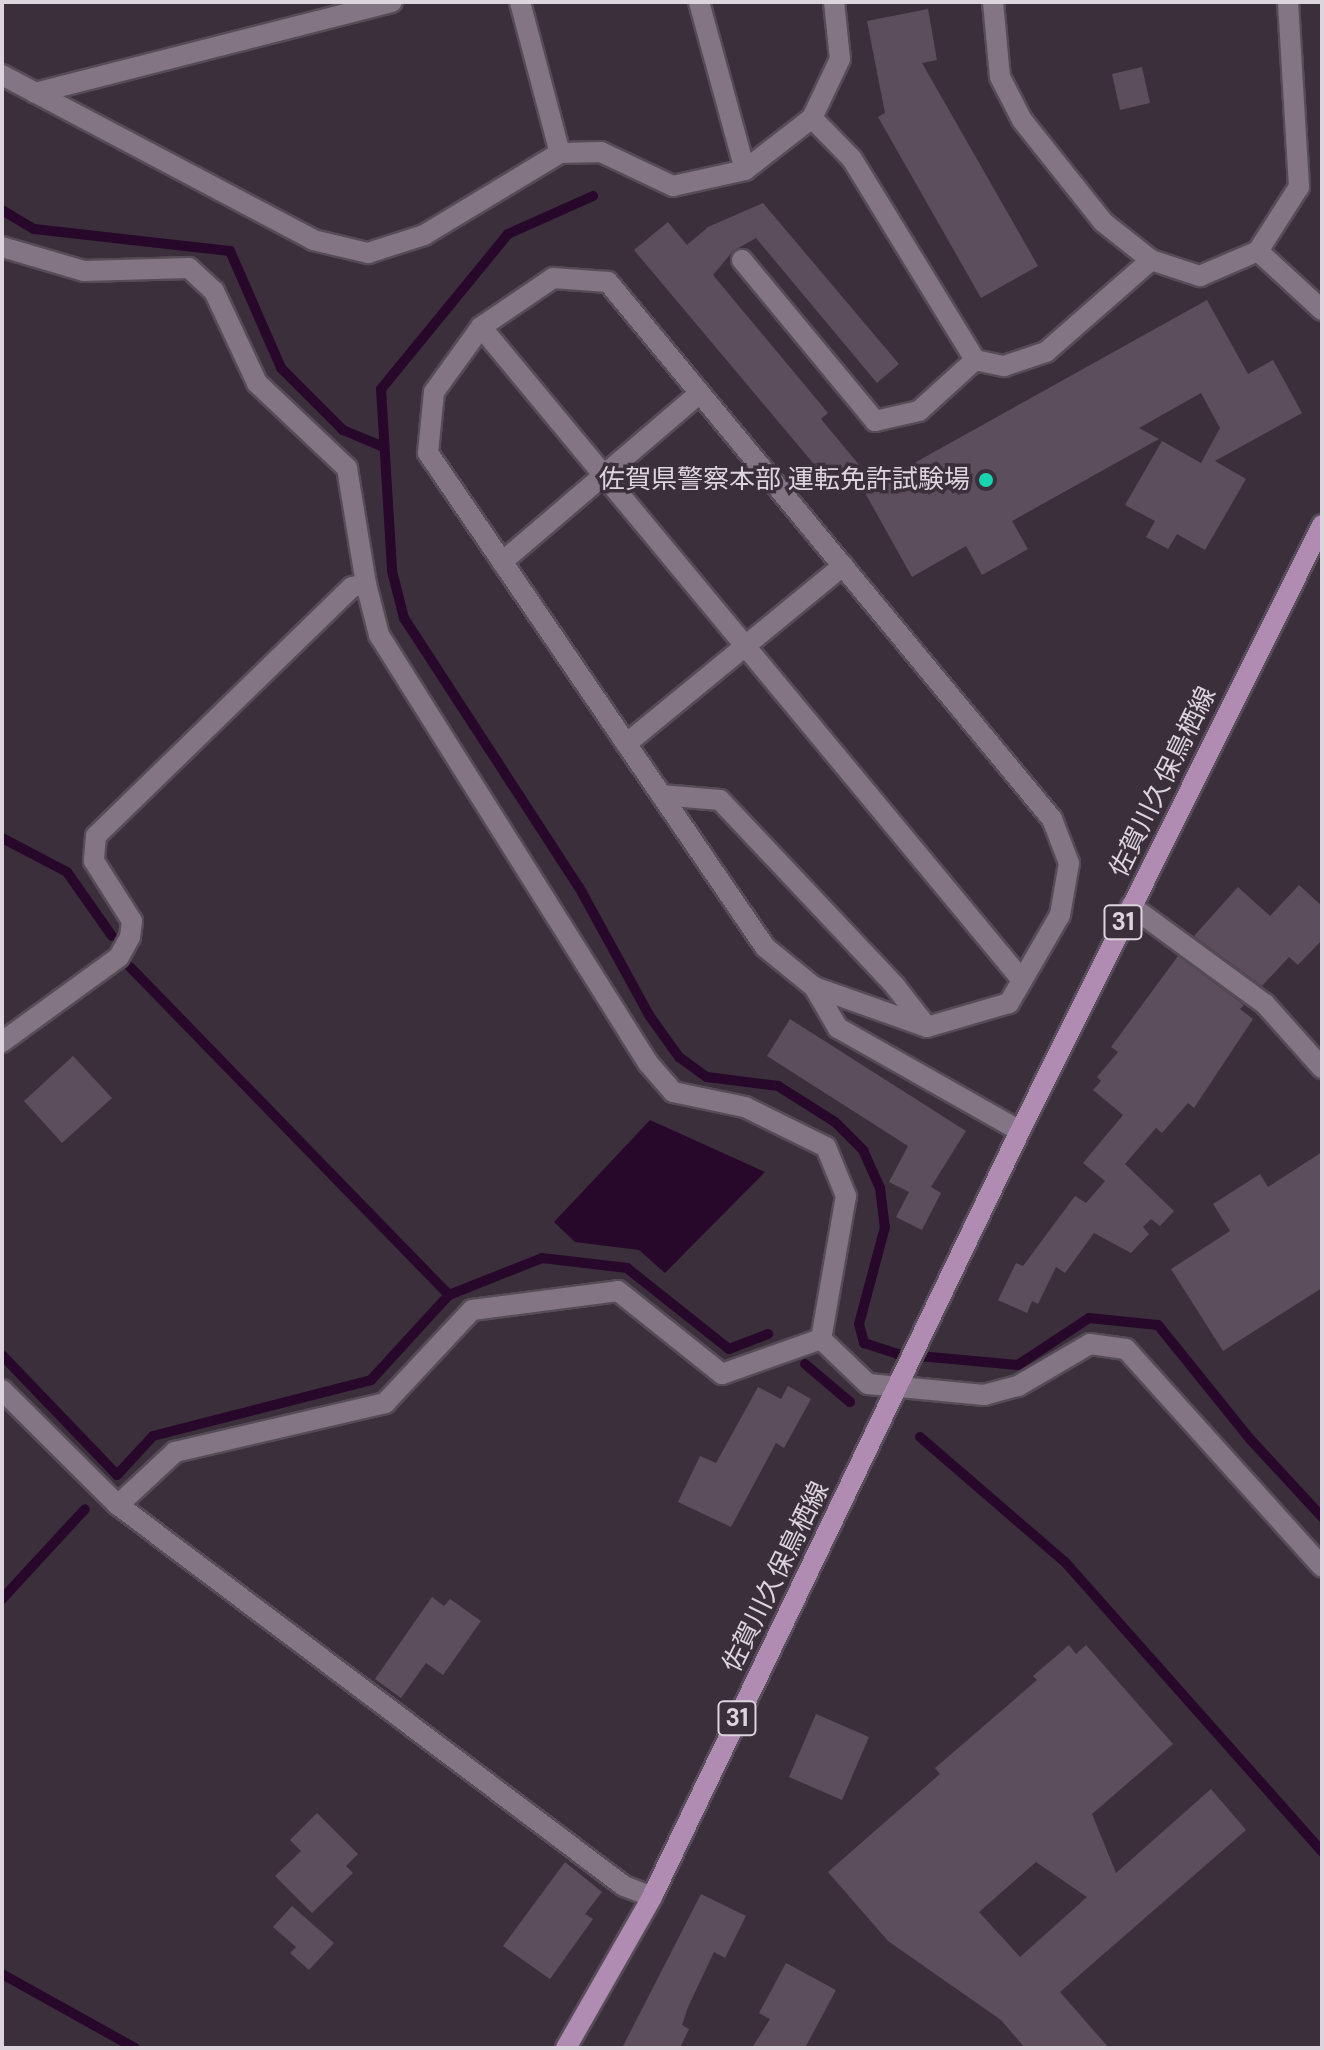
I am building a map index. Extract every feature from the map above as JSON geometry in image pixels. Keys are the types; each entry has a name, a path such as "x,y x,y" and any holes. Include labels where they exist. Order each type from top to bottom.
{"main road":[{"name":"佐賀川久保鳥栖線","path":"566,2048 652,1897 1020,1131 1322,525"}],"street":[{"path":"35,93 392,2"},
{"path":"520,2 560,153"},
{"path":"699,2 745,170"},
{"path":"2,75 313,240 368,253 424,235 560,153 601,152 673,186 745,170 812,118 840,59 834,2"},
{"path":"993,2 1000,77 1022,120 1103,222 1151,260 1200,276 1258,251 1299,187 1288,2"},
{"path":"812,118 852,159 975,360 1004,366 1046,352 1151,260"},
{"path":"2,247 84,271 189,268 214,291 257,383 347,468 366,584 379,635 648,1063 673,1092 745,1107 826,1147 846,1196 821,1339"},
{"path":"1258,251 1322,310"},
{"path":"742,260 875,421 919,411 975,360"},
{"path":"553,278 608,282 700,393 1052,819 1069,863 1060,915 1009,1003 927,1027 814,987 765,947 428,453 434,392 481,327 553,278"},
{"path":"481,327 1022,980"},
{"path":"502,562 700,393"},
{"path":"626,744 843,566"},
{"path":"2,1042 119,957 130,937 132,921 94,861 96,836 352,587 366,584"},
{"path":"661,795 720,800 895,986 927,1027"},
{"path":"1131,906 1265,1004 1322,1068"},
{"path":"814,987 838,1028 1020,1131"},
{"path":"118,1505 175,1452 385,1403 472,1310 618,1291 722,1374 821,1339"},
{"path":"821,1339 868,1384 898,1383 984,1395 1018,1386 1090,1344 1126,1349 1322,1567"},
{"path":"2,1390 118,1505 612,1878 652,1897"}],"shaded area":[{"path":"650,1120 765,1172 665,1273 639,1250 575,1242 554,1222"}],"building":[{"path":"928,9 937,60 922,63 1038,266 981,298 878,117 885,113 867,21"},
{"path":"1142,67 1150,103 1120,110 1112,74"},
{"path":"763,203 899,364 877,383 756,238 733,251 713,275 828,413 821,419 865,472 839,494 634,250 668,222 687,245 708,227"},
{"path":"1207,300 1248,374 1273,360 1302,413 1215,461 1246,479 1205,550 1177,534 1168,549 1146,537 1155,521 1125,505 1162,441 1201,463 1220,428 1201,393 1139,428 1159,439 1012,521 1028,549 982,575 966,546 912,577 864,491"},
{"path":"1299,885 1322,906 1322,940 1298,965 1289,957 1262,986 1194,936 1238,887 1270,916"},
{"path":"1178,956 1244,1005 1240,1009 1253,1019 1194,1108 1188,1103 1162,1133 1156,1128 1125,1164 1174,1211 1160,1226 1151,1219 1143,1227 1149,1234 1131,1253 1094,1233 1065,1273 1056,1267 1038,1304 1032,1301 1027,1313 998,1300 1016,1263 1023,1266 1075,1196 1086,1203 1105,1181 1083,1163 1123,1115 1093,1090 1101,1081 1097,1077 1118,1052 1111,1047"},
{"path":"790,1019 966,1131 931,1187 941,1193 922,1230 896,1217 909,1192 889,1182 908,1146 767,1056"},
{"path":"73,1056 112,1098 62,1143 24,1101"},
{"path":"1322,1152 1322,1288 1223,1351 1171,1269 1230,1231 1213,1204 1260,1174 1268,1187"},
{"path":"788,1386 811,1399 784,1448 776,1443 731,1527 678,1502 700,1456 716,1463 758,1387 781,1399"},
{"path":"432,1597 444,1606 450,1599 481,1621 443,1675 426,1663 401,1698 375,1679"},
{"path":"1069,1645 1076,1654 1086,1645 1173,1744 1092,1814 1116,1873 1211,1789 1246,1830 1060,1992 1109,2048 1025,2048 1001,2020 888,1941 828,1872 940,1774 935,1768 1037,1680 1033,1676","holes":["1036,1862 1087,1897 1020,1957 979,1912"]},
{"path":"816,1714 869,1737 842,1800 789,1777"},
{"path":"317,1813 358,1854 346,1866 353,1873 312,1913 275,1876 301,1851 290,1840"},
{"path":"565,1862 602,1892 585,1914 593,1919 550,1979 503,1946"},
{"path":"701,1894 746,1916 725,1958 714,1952 688,2007 682,2025 689,2029 680,2048 622,2048"},
{"path":"292,1906 334,1943 309,1970 290,1953 296,1947 273,1927"},
{"path":"786,1963 836,1990 805,2048 752,2048 770,2019 759,2013"}],"waterway":[{"path":"593,196 508,234 381,389 392,571 404,618 579,887 649,1015 679,1057 707,1077 778,1086 835,1122 863,1150 880,1188 885,1227 859,1324 864,1343 897,1354 1018,1365 1089,1318 1158,1325 1250,1439 1322,1517"},
{"path":"2,210 34,229 230,251 281,368 343,430 381,446"},
{"path":"2,838 67,872 112,936"},
{"path":"130,967 449,1295 542,1258 627,1268 729,1349 768,1334"},
{"path":"2,1355 117,1475 153,1436 371,1380 449,1295"},
{"path":"805,1364 850,1402"},
{"path":"920,1437 1065,1562 1322,1851"},
{"path":"2,1599 85,1509"},
{"path":"2,1974 135,2048"}],"place":[{"name":"佐賀県警察本部 運転免許試験場","path":"986,480"}]}
